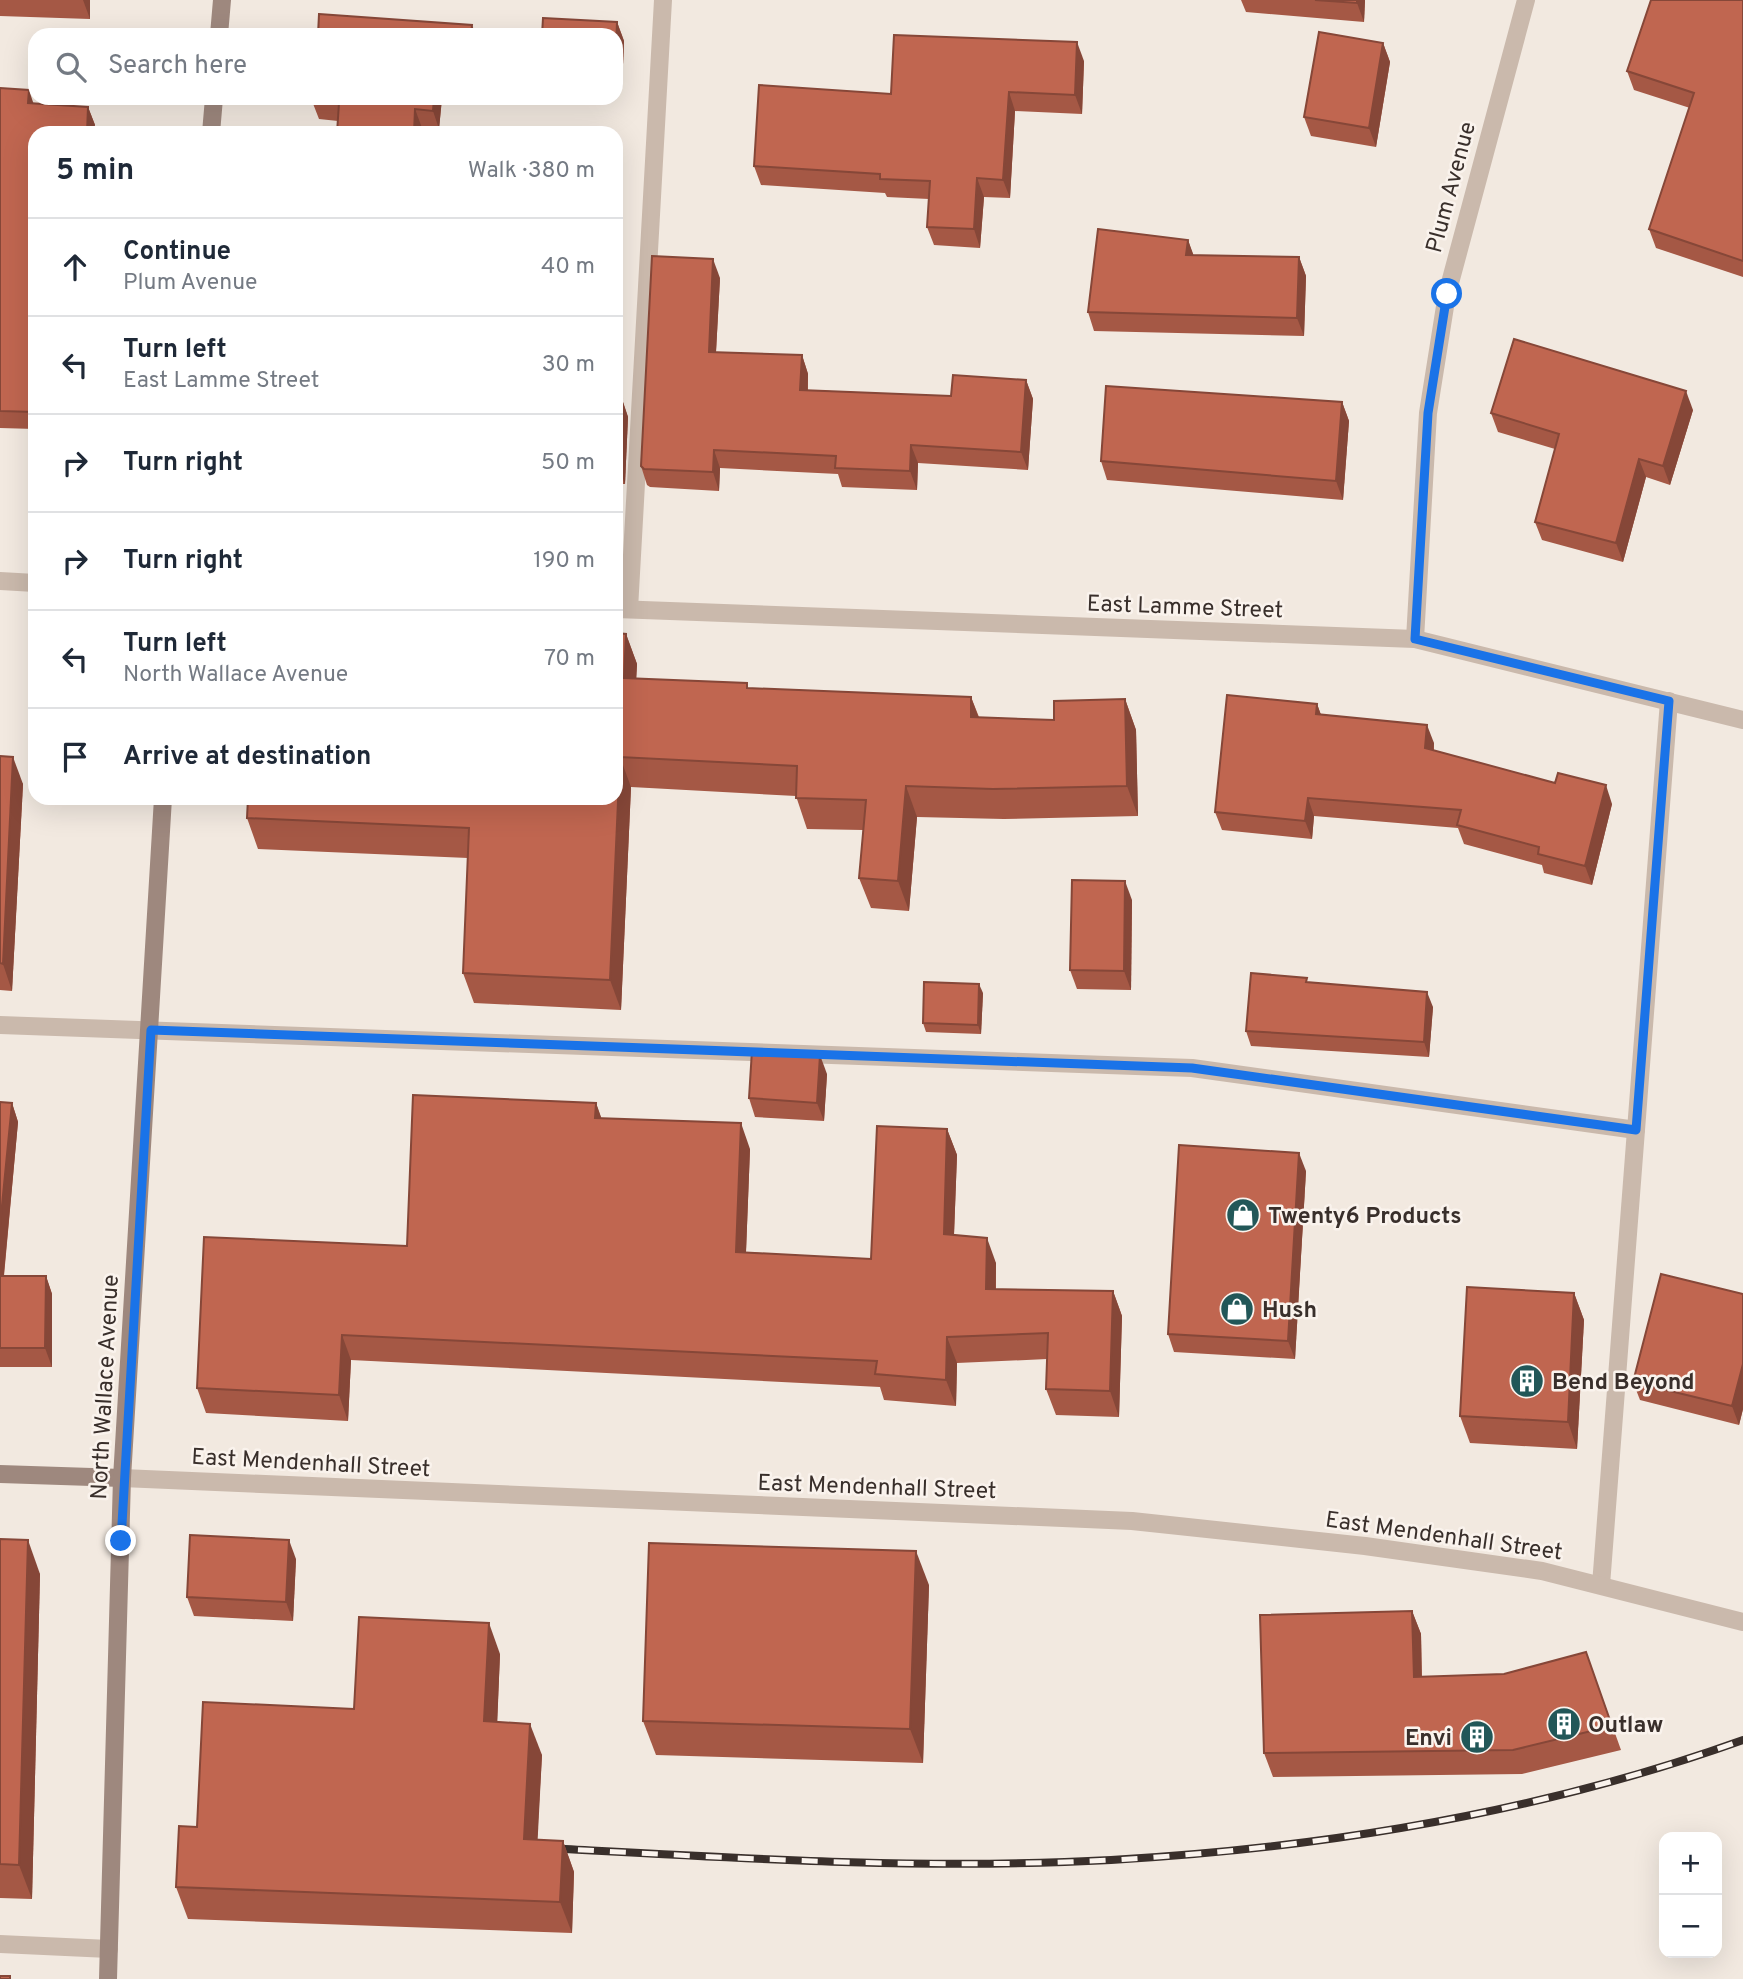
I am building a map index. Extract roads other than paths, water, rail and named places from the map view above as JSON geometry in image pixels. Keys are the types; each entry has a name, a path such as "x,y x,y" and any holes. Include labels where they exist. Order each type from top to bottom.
{"street":[{"path":"220,28 222,0"},
{"path":"623,594 663,0"},
{"name":"Plum Avenue","path":"1415,639 1428,413 1447,294 1527,0"},
{"path":"212,126 213,105"},
{"path":"0,581 28,583"},
{"name":"East Lamme Street","path":"623,609 1415,639 1743,720"},
{"path":"1601,1585 1669,701"},
{"name":"North Wallace Avenue","path":"108,1979 122,1478 163,805"},
{"path":"0,1025 1192,1068 1636,1130"},
{"name":"East Mendenhall Street","path":"0,1474 1132,1521 1390,1549 1542,1571 1743,1622"},
{"path":"0,1944 109,1950"}],"railway":[{"path":"546,1848 758,1859 970,1864 1111,1860 1191,1854 1352,1836 1511,1806 1590,1787 1743,1740"}],"place":[{"name":"Twenty6 Products","path":"1243,1215"},
{"name":"Hush","path":"1237,1309"},
{"name":"Bend Beyond","path":"1527,1381"},
{"name":"Outlaw","path":"1564,1724"},
{"name":"Envi","path":"1477,1737"}]}
